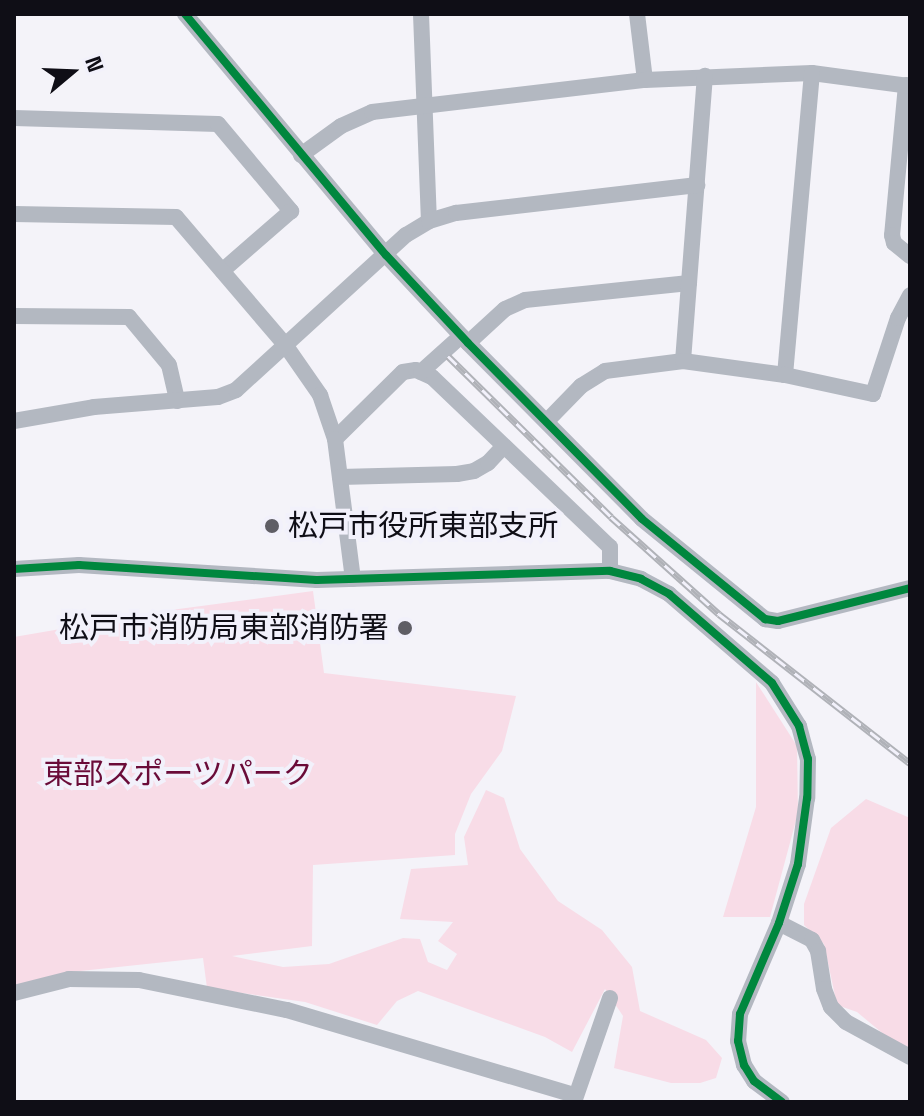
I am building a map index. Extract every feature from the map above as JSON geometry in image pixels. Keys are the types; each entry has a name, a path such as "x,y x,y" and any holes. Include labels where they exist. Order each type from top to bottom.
{"street":[{"path":"185,14 386,255 464,340 642,519 765,619 778,621 910,588"},
{"path":"421,14 429,221"},
{"path":"637,14 645,80"},
{"path":"301,155 341,126 372,112 645,80 812,73 908,86 892,235 894,243 910,256"},
{"path":"785,375 812,73"},
{"path":"683,361 705,76"},
{"path":"14,118 218,124 291,211 222,271"},
{"path":"14,421 94,407 218,397 236,390 406,235 429,221 456,213 697,185"},
{"path":"14,214 176,217 286,346 320,395 335,439 353,579"},
{"path":"421,372 505,309 525,300 689,283"},
{"path":"547,421 581,386 605,371 683,361 785,375 873,394 898,318 910,295"},
{"path":"14,316 129,317 169,365 177,401"},
{"path":"335,439 403,372 421,372 432,377 610,547 610,571"},
{"path":"340,477 466,473 488,463 504,446"},
{"path":"14,569 79,565 353,579 610,571 641,579 669,594 772,683 799,726 808,759 807,798 798,864 779,923 740,1014 738,1041 744,1065 754,1081 782,1102"},
{"path":"779,923 812,940 818,951 824,989 839,1015 910,1057"},
{"path":"14,993 69,979 139,980 287,1010 574,1098 610,998"}],"green space":[{"name":"東部スポーツパーク","path":"313,591 324,673 516,696 502,751 471,794 455,834 455,855 313,865 312,946 232,956 283,967 329,964 403,938 420,939 428,962 447,970 457,954 438,941 453,922 400,919 411,869 468,865 464,837 486,790 504,798 520,849 558,901 602,930 632,967 640,1011 706,1040 722,1058 716,1078 700,1083 671,1083 614,1068 623,1016 605,989 572,1052 545,1037 418,991 397,1001 377,1025 305,1002 207,988 203,958 71,972 14,987 14,637 171,610"},
{"path":"756,682 797,746 798,813 770,917 723,917 756,807"},
{"path":"866,799 910,818 910,1056 857,1012 837,1005 824,944 804,925 804,904 831,828"}],"railway":[{"path":"448,356 611,517 719,614 910,763"}],"cycle path":[{"path":"185,14 386,255 468,343 642,519 765,619 778,621 910,588"},
{"path":"14,569 79,565 317,580 610,571 641,579 669,594 772,683 799,726 808,759 807,798 798,864 779,923 740,1014 738,1041 744,1065 754,1081 782,1102"}],"place":[{"name":"松戸市役所東部支所","path":"272,526"},
{"name":"松戸市消防局東部消防署","path":"405,628"}]}
